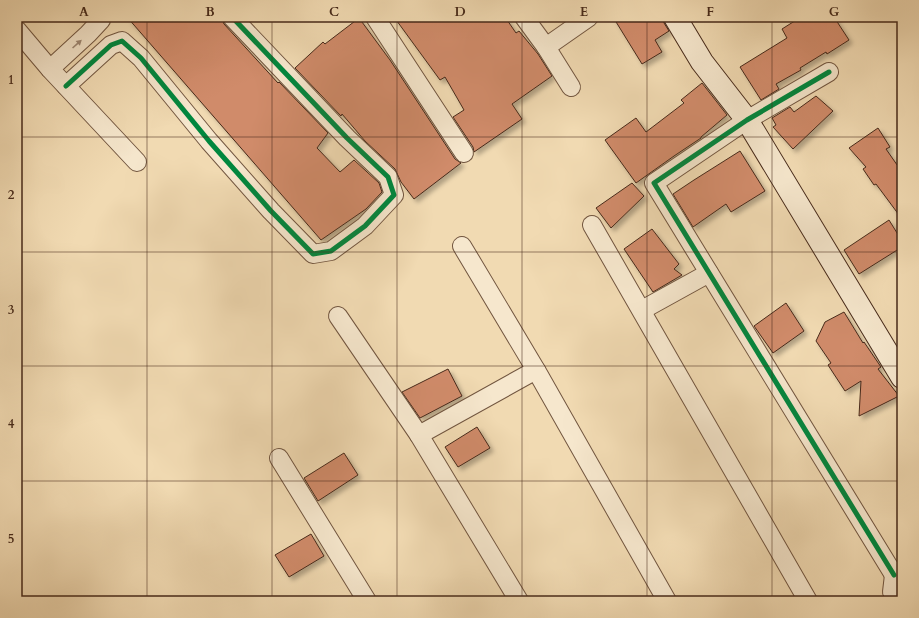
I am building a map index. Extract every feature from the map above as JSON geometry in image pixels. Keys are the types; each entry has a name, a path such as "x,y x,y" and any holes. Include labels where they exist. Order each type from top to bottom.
{"street":[{"path":"50,69 88,34 101,20 101,17"},
{"path":"66,86 111,45 122,41 141,58 209,140 271,211 313,254 331,251 365,226 394,195 388,177 347,138 232,17"},
{"path":"375,17 464,153"},
{"path":"524,17 546,47 571,87"},
{"path":"546,47 589,17"},
{"path":"677,22 702,62 747,120 902,377"},
{"path":"17,30 50,69 137,162"},
{"path":"829,72 747,120 654,183 708,273 898,572 892,592 897,601"},
{"path":"592,225 808,601"},
{"path":"462,246 536,370 668,601"},
{"path":"642,310 708,273"},
{"path":"338,316 419,435 519,601"},
{"path":"419,435 536,370"},
{"path":"279,458 367,601"}],"building":[{"path":"127,17 221,17 224,24 278,83 279,82 328,133 317,148 340,172 354,160 379,183 382,192 366,209 321,240"},
{"path":"394,17 505,17 516,33 519,31 538,54 552,76 512,104 522,119 474,152 473,147 453,117 464,110 445,77 440,80"},
{"path":"613,17 663,17 664,23 669,31 655,40 662,52 642,64"},
{"path":"801,17 834,17 849,40 827,54 826,52 800,68 801,70 776,84 779,89 761,100 740,67 787,38 782,29"},
{"path":"359,18 390,60 455,159 461,163 414,199 401,182 395,169 365,141 342,114 341,116 295,68 323,42 325,44"},
{"path":"702,83 727,115 701,138 636,183 605,140 636,118 646,132 684,103 681,100"},
{"path":"816,96 833,111 793,149 773,127 776,125 772,118 790,107 794,112"},
{"path":"878,128 890,147 886,149 902,172 902,219 876,184 874,185 863,169 866,167 849,148"},
{"path":"740,151 765,191 731,212 726,204 693,227 673,194"},
{"path":"632,183 644,196 611,228 596,208"},
{"path":"889,220 902,241 902,247 859,274 844,250"},
{"path":"652,229 679,264 674,269 682,275 653,292 624,249"},
{"path":"786,303 804,331 773,353 754,326"},
{"path":"844,312 863,343 864,342 881,367 878,369 899,396 859,416 861,381 845,391 828,365 831,363 816,341 825,322"},
{"path":"448,369 462,396 420,418 402,392"},
{"path":"477,427 490,448 458,467 445,447"},
{"path":"344,453 358,475 318,501 304,478"},
{"path":"311,534 324,556 289,577 275,555"}],"cycle path":[{"path":"66,86 111,45 122,41 141,58 209,141 271,211 313,254 331,251 365,226 394,195 388,177 347,138 232,17"},
{"path":"829,72 747,120 654,183 894,575"}]}
